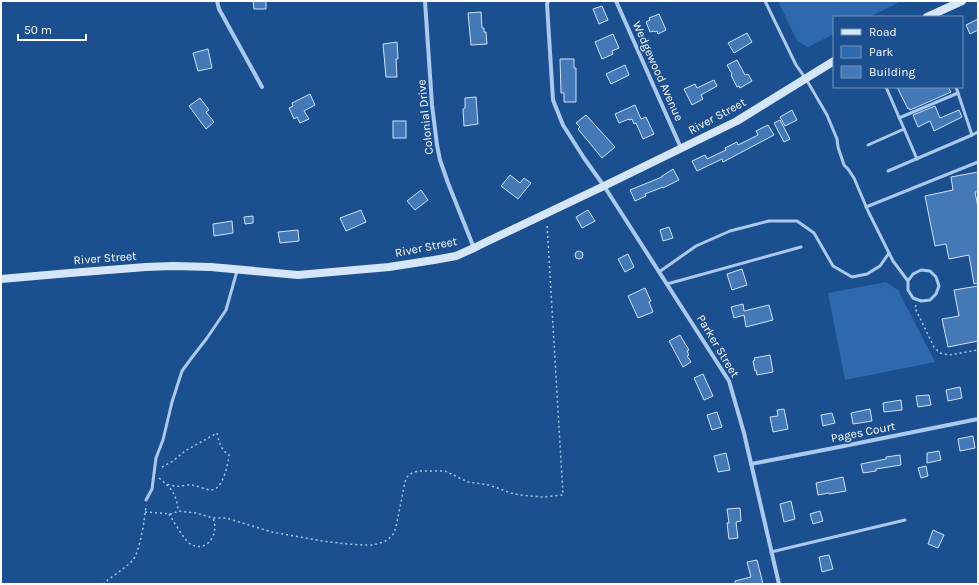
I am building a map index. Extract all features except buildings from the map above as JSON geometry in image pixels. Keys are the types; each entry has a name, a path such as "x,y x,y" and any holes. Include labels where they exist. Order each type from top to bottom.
{"main road":[{"path":"930,16 962,1"},
{"name":"River Street","path":"1,279 173,266 211,267 298,275 390,267 456,256 737,121 833,62"}],"street":[{"path":"216,1 262,87"},
{"name":"Colonial Drive","path":"425,1 432,105 437,145 440,160 448,183 474,248"},
{"name":"Parker Street","path":"548,1 553,100 563,125 604,186 729,381 744,433 779,584"},
{"name":"Wedgewood Avenue","path":"616,1 681,148"},
{"name":"Pages Court","path":"751,464 978,419"}],"lane":[{"path":"765,1 796,66 806,79 827,116 837,139 844,165 854,178 866,207 893,261 908,281"},
{"path":"886,88 917,159"},
{"path":"956,88 972,135"},
{"path":"899,118 958,93"},
{"path":"868,145 904,129"},
{"path":"888,171 978,132"},
{"path":"866,207 978,162"},
{"path":"659,272 696,246 730,231 769,221 797,221 814,233 833,266 852,277 868,274 880,266 889,253"},
{"path":"667,284 801,247"},
{"path":"146,500 152,489 156,458 163,440 172,402 182,371 226,310 237,269"},
{"path":"921,270 930,271 936,277 939,286 936,294 930,300 921,301 913,298 908,290 908,281 913,274 921,270"},
{"path":"771,552 905,520"}],"path":[{"path":"145,512 172,514 178,511 196,513 213,518 226,518 272,532 322,541 373,545 384,542 394,533 405,482 407,477 418,471 451,473 468,482 489,485 520,496 542,498 564,495 546,214"},
{"path":"917,299 915,308 934,347 940,353 948,355 978,350"},
{"path":"167,484 178,487 187,484 195,485 211,490 217,488 225,474 229,455 224,451 217,433 185,451 173,461 158,469 154,473 173,490 178,503 178,511"},
{"path":"103,584 120,572 133,560 136,555 140,542 146,500"},
{"path":"169,514 184,538 189,543 198,546 205,545 214,535 215,527 213,518"}],"green space":[{"path":"778,1 902,1 871,16 833,16 833,34 808,47 797,41"},
{"path":"886,282 898,290 935,362 845,380 828,293"}]}
